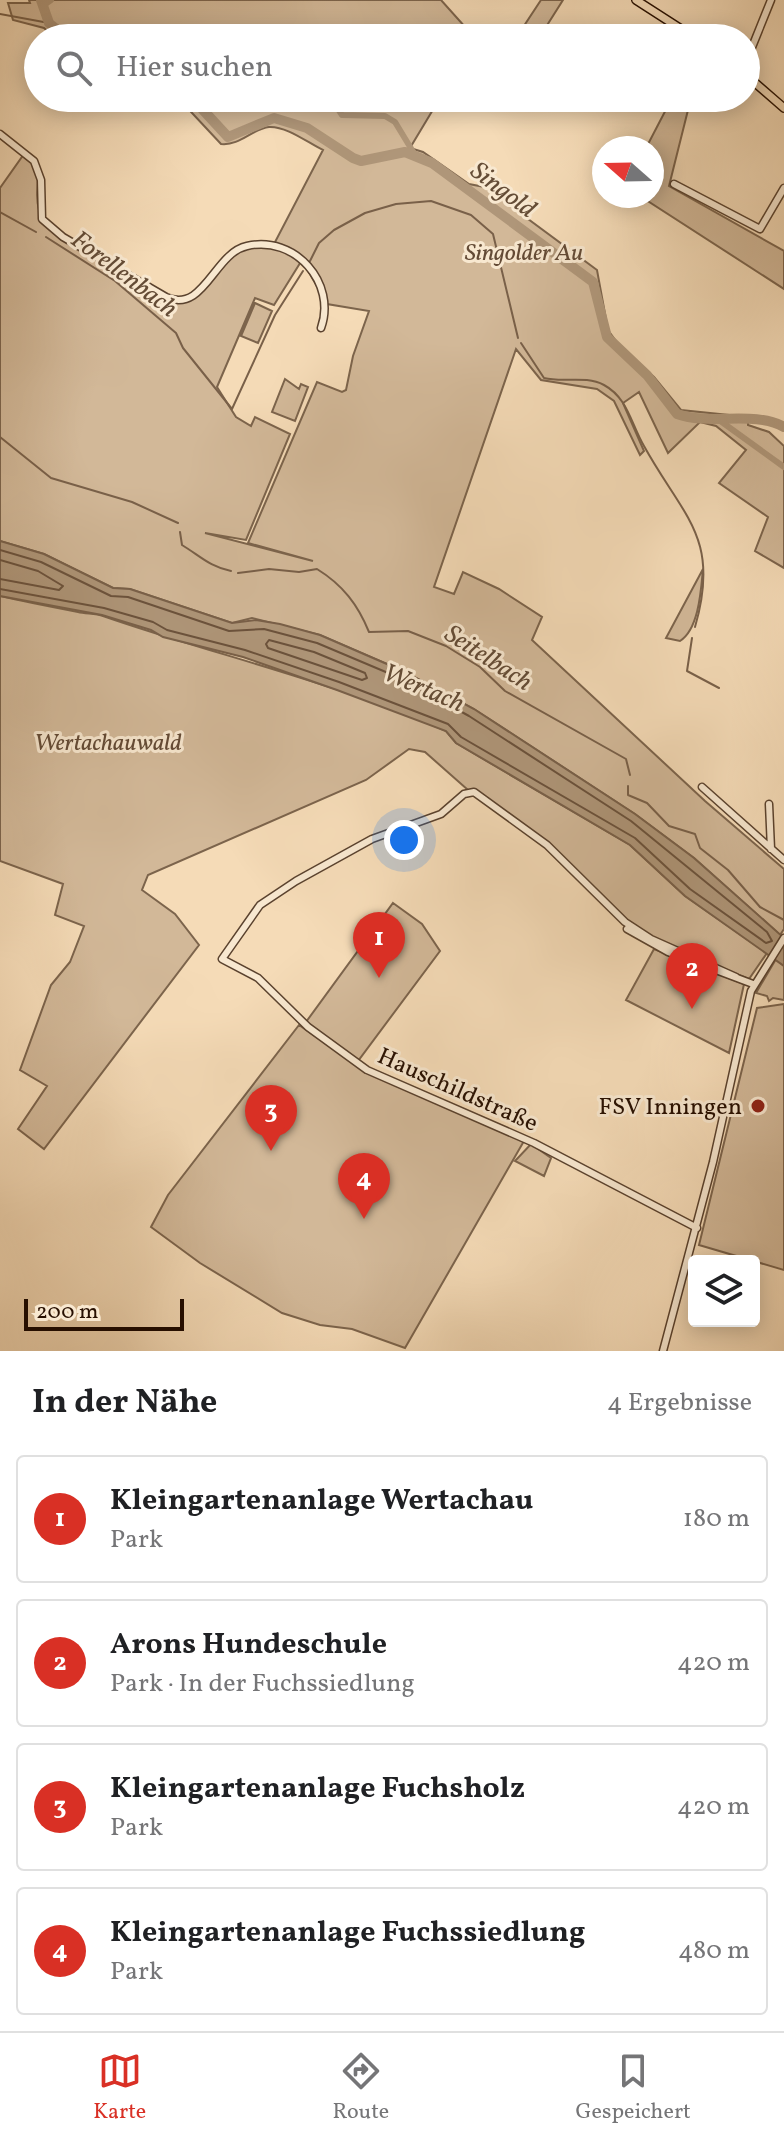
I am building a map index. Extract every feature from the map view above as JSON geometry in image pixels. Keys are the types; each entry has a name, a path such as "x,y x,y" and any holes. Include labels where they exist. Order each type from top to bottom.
{"main road":[{"path":"636,0 673,24"},
{"path":"760,87 784,108"}],"street":[{"path":"760,27 771,0"},
{"path":"0,134 34,161 41,180 42,219 63,237 166,297 180,301 199,293 224,258 242,247 263,244 285,247 302,260 324,294 327,304 321,328"},
{"path":"674,184 753,229 760,229 784,188"},
{"path":"702,787 784,860"},
{"name":"Hauschildstraße","path":"697,1228 534,1143 367,1070 308,1027 258,978 222,959 260,905 296,881 372,839 441,814 464,794 477,794 547,845 625,922 651,939 753,984"},
{"path":"769,804 771,849"},
{"path":"663,1351 697,1228 753,984 784,938"}],"green space":[{"path":"29,0 441,0 462,24 28,24 13,20 8,3 30,3"},
{"path":"541,0 563,0 548,24 525,24"},
{"name":"Singolder Au","path":"191,112 432,112 410,148 423,152 469,184 500,190 520,213 597,270 608,330 621,348 654,377 681,410 748,417 748,425 769,432 784,446 784,568 755,551 768,517 719,483 746,450 716,426 700,422 668,453 639,392 623,403 644,451 640,455 614,401 597,389 541,380 516,349 434,587 454,594 463,572 499,589 542,617 532,640 705,801 784,869 784,929 780,935 694,858 635,814 474,709 403,671 320,635 252,618 232,623 130,589 113,588 44,554 0,541 0,188 24,154 37,174 37,202 49,229 179,302 197,295 225,262 241,249 273,246 323,150 276,127 257,131 221,144","holes":["302,260 327,304 369,311 353,356 346,390 342,392 317,382 248,543 313,561 205,533 246,540 290,434 255,417 251,426 236,417 217,387 255,298 274,305"]},
{"path":"665,112 688,112 669,186 784,251 784,289 659,208 664,208 664,136 652,136"},
{"path":"255,303 272,311 258,343 241,336"},
{"path":"285,379 299,389 301,384 308,387 295,421 272,412"},
{"path":"703,569 698,608 691,628 680,641 666,638"},
{"name":"Wertachauwald","path":"0,596 100,615 318,683 446,731 456,743 630,845 685,896 767,953 749,979 670,947 625,921 569,864 468,790 425,752 409,749 366,780 148,875 142,890 175,914 199,945 44,1149 18,1129 47,1086 20,1070 51,985 70,962 84,926 55,915 63,884 0,861"},
{"path":"393,903 422,924 440,951 358,1061 306,1022"},
{"path":"654,949 744,984 729,1053 626,1000"},
{"path":"776,959 784,966 784,1000 773,998 769,1001 767,996 756,993"},
{"name":"FSV Inningen","path":"784,1004 784,1270 760,1263 760,1255 733,1255 699,1245 757,1008"},
{"path":"299,1025 370,1074 524,1141 405,1348 352,1329 320,1325 282,1313 200,1263 151,1227 168,1195"},
{"path":"531,1144 551,1158 544,1176 515,1161"}],"water":[{"name":"Wertach","path":"0,541 44,554 113,588 130,589 232,623 256,620 320,635 403,671 474,709 635,814 694,858 784,938 784,966 685,896 630,845 456,743 446,731 243,657 163,637 151,630 102,615 0,596"}],"waterway":[{"name":"Singold","path":"41,0 50,24"},
{"path":"44,5 51,0"},
{"path":"0,14 49,23"},
{"name":"Singold","path":"205,112 228,137 274,118 307,128 361,161 405,152 432,163 593,282 607,337 647,375 677,414 704,419 759,419 784,427"},
{"path":"340,112 342,115 385,116 395,122 415,155"},
{"path":"310,261 319,243 334,230 365,213 396,204 431,201 471,215 493,234 518,338"},
{"name":"Forellenbach","path":"0,212 36,232"},
{"name":"Forellenbach","path":"46,237 115,281 176,333 183,348 232,409 275,315 303,271"},
{"name":"Forellenbach","path":"521,343 544,378 597,382 612,390 624,404 644,446 694,529 701,549 702,596 695,627"},
{"path":"719,420 784,467"},
{"path":"0,437 51,478 132,502 178,523"},
{"path":"180,532 182,545 211,564 231,571"},
{"name":"Seitelbach","path":"238,573 269,569 299,572 317,569 349,596 369,632 408,631 446,646 480,667 505,691 626,759 630,775"},
{"name":"Forellenbach","path":"692,638 687,671 719,688"},
{"path":"628,786 628,795 647,803 669,826 695,834 700,848 728,870 760,907 784,920"}],"place":[{"name":"Kleingartenanlage Wertachau","path":"379,978"},
{"name":"Arons Hundeschule","path":"692,1009"},
{"name":"FSV Inningen","path":"758,1106"},
{"name":"Kleingartenanlage Fuchsholz","path":"271,1151"},
{"name":"Kleingartenanlage Fuchssiedlung","path":"364,1219"}]}
